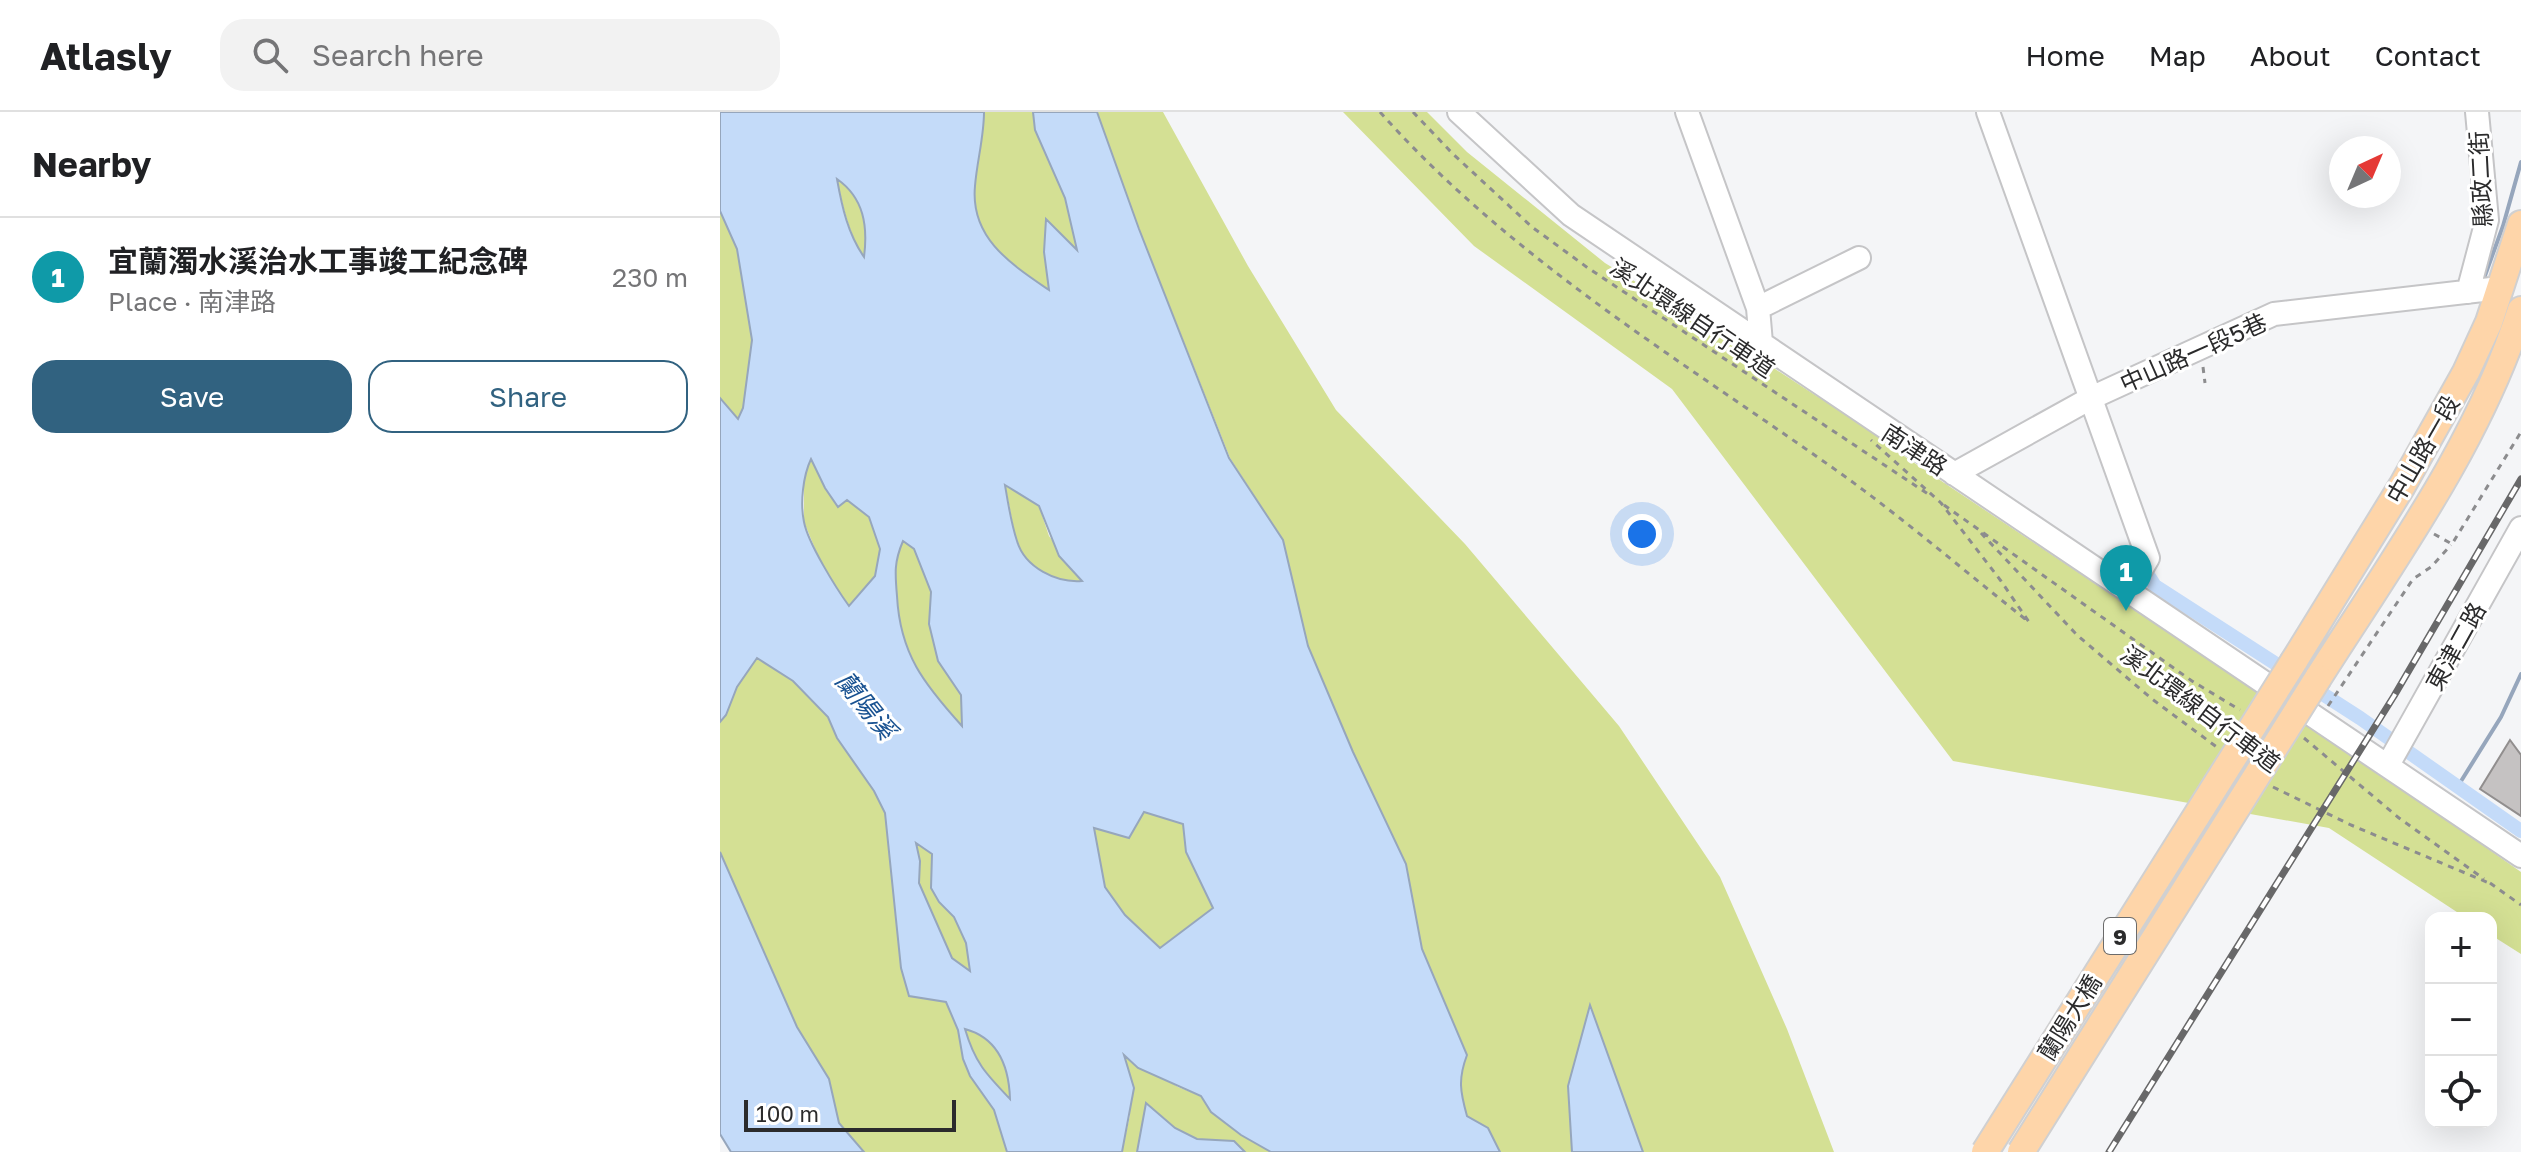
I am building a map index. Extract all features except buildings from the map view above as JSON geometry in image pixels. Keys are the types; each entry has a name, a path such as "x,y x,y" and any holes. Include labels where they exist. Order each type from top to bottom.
{"main road":[{"name":"中山路一段","path":"2248,715 2294,661 2402,486 2466,372 2489,322 2521,224"},
{"name":"中山路一段","path":"2292,731 2318,678 2447,474 2491,390 2521,310"},
{"name":"蘭陽大橋","path":"1985,1152 2248,715"},
{"name":"蘭陽大橋","path":"2021,1152 2292,731"}],"street":[{"name":"南津路","path":"1459,112 1571,215 1954,474 2137,577 2395,753 2519,852"},
{"path":"1687,112 1758,308 1761,343"},
{"path":"1988,112 2084,402 2148,558 2137,577"},
{"name":"縣政二街","path":"2468,292 2487,220 2477,112"},
{"path":"1758,308 1859,258"},
{"name":"中山路一段5巷","path":"1954,474 2084,402 2274,314 2500,288"},
{"name":"東津二路","path":"2395,753 2521,528"}],"path":[{"path":"1380,112 1413,149 1488,220 1568,284 1837,471 2029,622 1941,503 1872,442 1850,406"},
{"name":"溪北環線自行車道","path":"1413,112 1453,154 1532,227 1588,268 1941,503 2192,681 2248,715"},
{"path":"2328,706 2413,579 2431,567 2452,544 2521,432"},
{"path":"2417,523 2452,544"},
{"name":"溪北環線自行車道","path":"1974,526 2077,635 2152,699 2224,753"},
{"name":"溪北環線自行車道","path":"2292,731 2399,818 2521,905"},
{"name":"溪北環線自行車道","path":"2274,787 2351,825 2489,883"}],"green space":[{"path":"720,112 752,340 743,408 738,420 720,398"},
{"path":"870,112 1033,112 1035,130 1206,504"},
{"path":"1097,112 1163,112 1248,266 1336,410 1465,544 1619,726 1720,877 1787,1029 1834,1152 1500,1152 1488,1128 1467,1116 1461,1085 1467,1054 1422,949 1406,864 1353,752 1308,646 1283,540 1230,458 1139,229"},
{"path":"1343,112 1427,112 1467,152 1605,263 1821,399 1752,351 1758,344 1888,435 1883,442 2404,790 2521,872 2521,954 2497,939 2497,912 2457,912 2329,828 1953,761 1672,389 1474,246"},
{"path":"837,178 859,205 865,234 864,258 847,220"},
{"path":"993,418 1041,826 835,597 804,522 804,481 810,458"},
{"path":"1005,484 1039,506 1049,536 1083,581 1111,689 1017,545"},
{"path":"757,658 793,681 828,717 837,738 874,791 885,813 932,854 956,892 1038,1152 864,1152 839,1123 829,1079 797,1027 720,852 720,722 737,687"},
{"path":"1081,739 1241,837 1193,1006 1068,847"},
{"path":"1122,1053 1178,1087 1201,1096 1211,1112 1241,1135 1271,1152 1122,1152 1130,1115"}],"water":[{"name":"蘭陽溪","path":"720,112 984,112 975,186 979,221 996,248 1049,290 1044,252 1046,219 1077,250 1065,198 1035,130 1033,112 1097,112 1139,229 1229,458 1283,540 1308,646 1353,752 1406,864 1422,949 1467,1055 1461,1085 1467,1116 1488,1128 1500,1152 1271,1152 1241,1135 1211,1112 1201,1096 1138,1068 1124,1055 1134,1088 1122,1152 1007,1152 994,1110 970,1076 963,1059 958,1030 946,1002 909,996 901,968 885,813 874,791 837,738 828,717 793,681 757,658 737,687 720,722 720,398 738,419 743,408 752,340 737,249 720,211","holes":["837,179 853,195 862,214 864,257 844,210","811,459 838,507 847,500 869,517 880,549 875,576 849,606 823,565 804,522 802,507","1005,485 1039,506 1059,556 1082,581 1062,579 1034,566 1021,551 1011,520","903,541 914,549 931,592 929,624 938,661 961,695 962,726 936,696 909,652 899,617 898,555","1144,812 1183,824 1186,852 1213,908 1160,948 1125,915 1105,887 1094,828 1129,838","916,843 932,854 931,888 939,902 954,917 966,943 970,971 952,958 919,883 920,861","965,1029 986,1039 1000,1055 1010,1099 988,1075 973,1051"]},
{"path":"720,852 797,1027 829,1079 839,1123 864,1152 731,1152 720,1134"},
{"path":"1590,1005 1643,1152 1572,1152 1568,1086"},
{"path":"1146,1103 1175,1128 1197,1139 1234,1141 1245,1152 1137,1152"}],"waterway":[{"path":"2483,281 2521,162"},
{"path":"2139,561 2155,586 2360,718 2521,831"},
{"path":"2458,786 2501,717 2521,674"}],"railway":[{"path":"2109,1152 2394,696 2521,479"}],"place":[{"name":"宜蘭濁水溪治水工事竣工紀念碑","path":"2126,611"}]}
